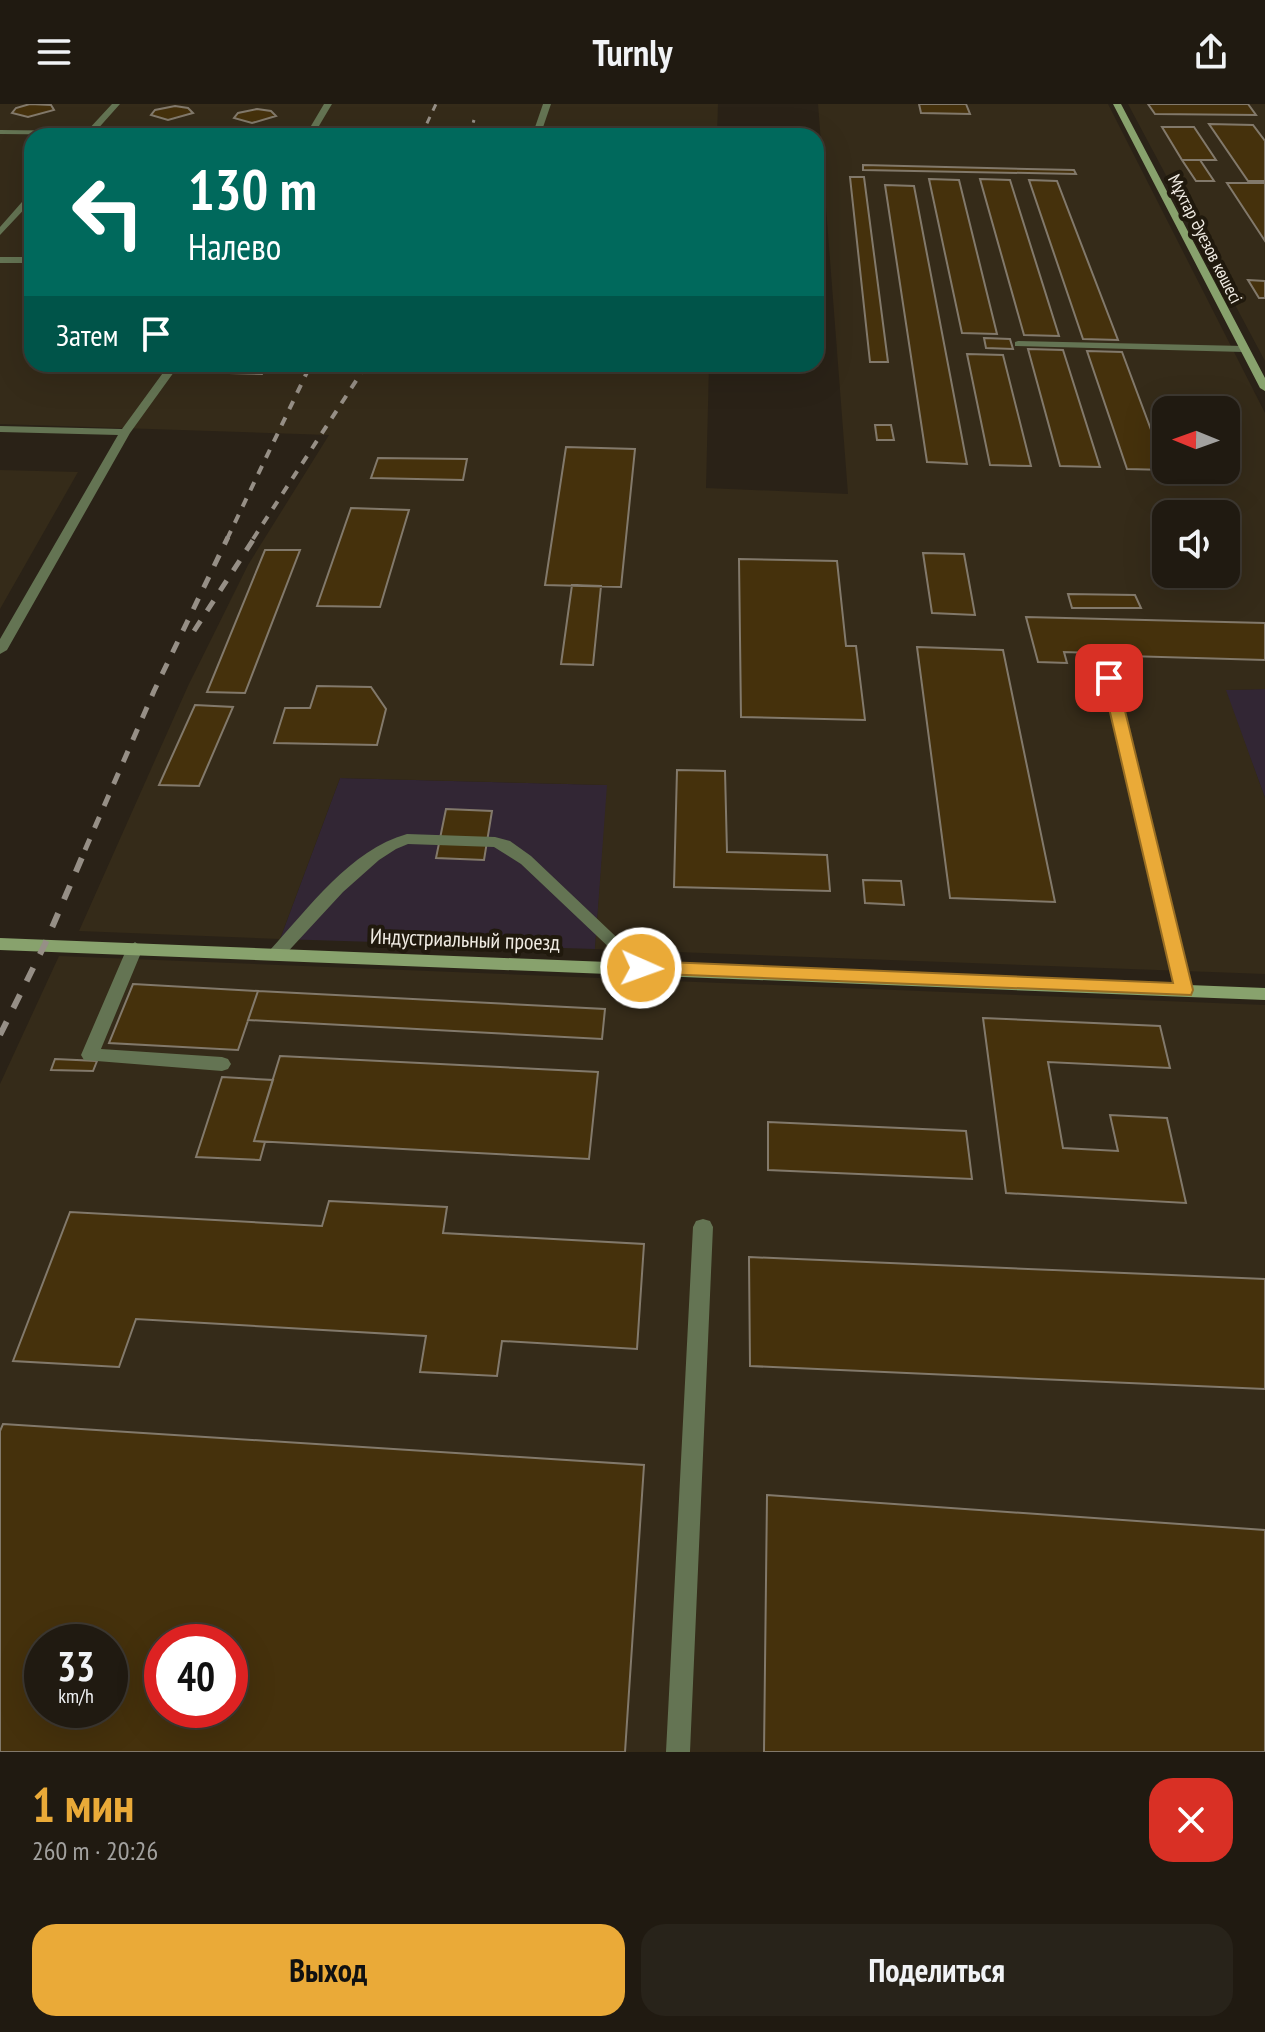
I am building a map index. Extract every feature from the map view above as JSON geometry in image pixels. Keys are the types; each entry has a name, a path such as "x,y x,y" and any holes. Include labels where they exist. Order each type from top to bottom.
{"street":[{"name":"Мұхтар Әуезов көшесі","path":"1117,104 1265,388"},
{"name":"Индустриальный проезд","path":"0,944 1265,994"}],"lane":[{"path":"94,128 116,104"},
{"path":"314,128 328,104"},
{"path":"539,128 547,104"},
{"path":"0,132 24,133"},
{"path":"0,232 24,205"},
{"path":"0,260 24,260"},
{"path":"1018,344 1244,349"},
{"path":"0,650 125,432 169,372"},
{"path":"0,429 125,432"},
{"path":"1109,678 1184,990"},
{"path":"276,954 373,855 393,842 407,839 495,842 516,851 641,968"},
{"path":"135,948 90,1055 222,1064"},
{"path":"678,1752 703,1227"}],"shaded area":[{"path":"0,104 718,104 717,128 24,128 24,372 709,372 706,488 848,494 824,182 824,128 820,128 818,104 1108,104 1265,413 1265,689 1226,690 1265,798 1265,974 595,949 607,785 340,778 280,939 79,931 188,686 248,565 329,435 0,424"},
{"path":"1128,104 1265,104 1265,361"},
{"path":"0,470 78,472 0,609"},
{"path":"1265,689 1265,798 1225,690"},
{"path":"340,778 608,785 595,949 280,939"},
{"path":"59,956 1265,1005 1265,1752 0,1752 0,1084"}],"building":[{"path":"30,104 51,105 54,110 28,117 12,113 16,108"},
{"path":"919,104 966,104 970,114 921,113"},
{"path":"1148,104 1248,104 1256,115 1155,114"},
{"path":"175,106 188,108 193,113 168,120 151,115 155,110"},
{"path":"257,109 271,111 276,116 252,123 234,118 238,113"},
{"path":"1209,124 1253,125 1265,141 1265,181 1248,181"},
{"path":"1162,127 1194,127 1216,160 1182,160"},
{"path":"1182,160 1200,160 1214,181 1196,181"},
{"path":"863,165 1074,170 1076,174 863,170"},
{"path":"850,177 864,177 888,362 870,362"},
{"path":"929,179 959,180 997,334 962,333"},
{"path":"980,179 1010,180 1059,336 1024,335"},
{"path":"1029,180 1057,181 1118,340 1083,339"},
{"path":"1227,183 1265,183 1265,241"},
{"path":"885,185 914,186 967,464 927,462"},
{"path":"1248,280 1265,281 1265,298 1259,298"},
{"path":"984,338 1010,339 1013,349 986,348"},
{"path":"1028,349 1063,350 1100,467 1060,466"},
{"path":"1087,351 1122,352 1152,432 1152,470 1127,469"},
{"path":"967,354 1003,355 1031,466 990,465"},
{"path":"194,372 263,372 262,374"},
{"path":"875,425 891,425 894,440 877,440"},
{"path":"566,447 635,449 621,587 545,585"},
{"path":"378,458 467,459 463,480 371,478"},
{"path":"351,508 409,510 380,607 317,606"},
{"path":"265,550 300,550 245,693 207,692"},
{"path":"923,553 964,554 975,615 932,613"},
{"path":"739,559 837,561 846,646 856,646 865,720 741,717"},
{"path":"572,585 601,586 593,665 561,664"},
{"path":"1068,594 1135,595 1141,608 1072,608"},
{"path":"1026,617 1265,623 1265,660 1128,656 1132,670 1099,669 1094,653 1064,652 1067,663 1038,662"},
{"path":"917,647 1003,650 1055,902 950,898"},
{"path":"317,686 371,687 386,709 377,745 274,743 285,708 310,708"},
{"path":"195,705 233,707 199,786 159,785"},
{"path":"677,770 725,771 727,852 827,855 830,891 674,887"},
{"path":"446,809 492,811 484,860 436,858"},
{"path":"863,880 901,881 904,905 865,903"},
{"path":"133,984 258,991 238,1050 109,1043"},
{"path":"258,991 605,1009 602,1039 248,1020"},
{"path":"983,1018 1160,1026 1170,1068 1048,1062 1063,1148 1118,1151 1110,1115 1167,1118 1186,1203 1006,1193"},
{"path":"280,1056 598,1072 589,1159 254,1141"},
{"path":"55,1059 97,1061 93,1071 51,1070"},
{"path":"222,1077 273,1080 254,1141 265,1142 260,1160 196,1157"},
{"path":"768,1122 966,1131 972,1179 768,1170"},
{"path":"329,1201 447,1207 443,1233 644,1244 637,1349 502,1341 497,1376 420,1372 426,1336 136,1319 119,1367 13,1361 70,1212 322,1226"},
{"path":"749,1257 1265,1279 1265,1389 750,1366"},
{"path":"3,1424 644,1465 625,1752 0,1752 0,1431"},
{"path":"767,1495 1265,1530 1265,1752 764,1752"}],"railway":[{"path":"425,128 436,104"},
{"path":"472,128 474,120"},
{"path":"227,539 307,372"},
{"path":"253,539 362,372"},
{"path":"85,850 154,691 228,537"},
{"path":"194,631 255,537"},
{"path":"0,1035 45,944 86,848"}],"route":[{"path":"641,968 1184,990 1109,678"}]}
